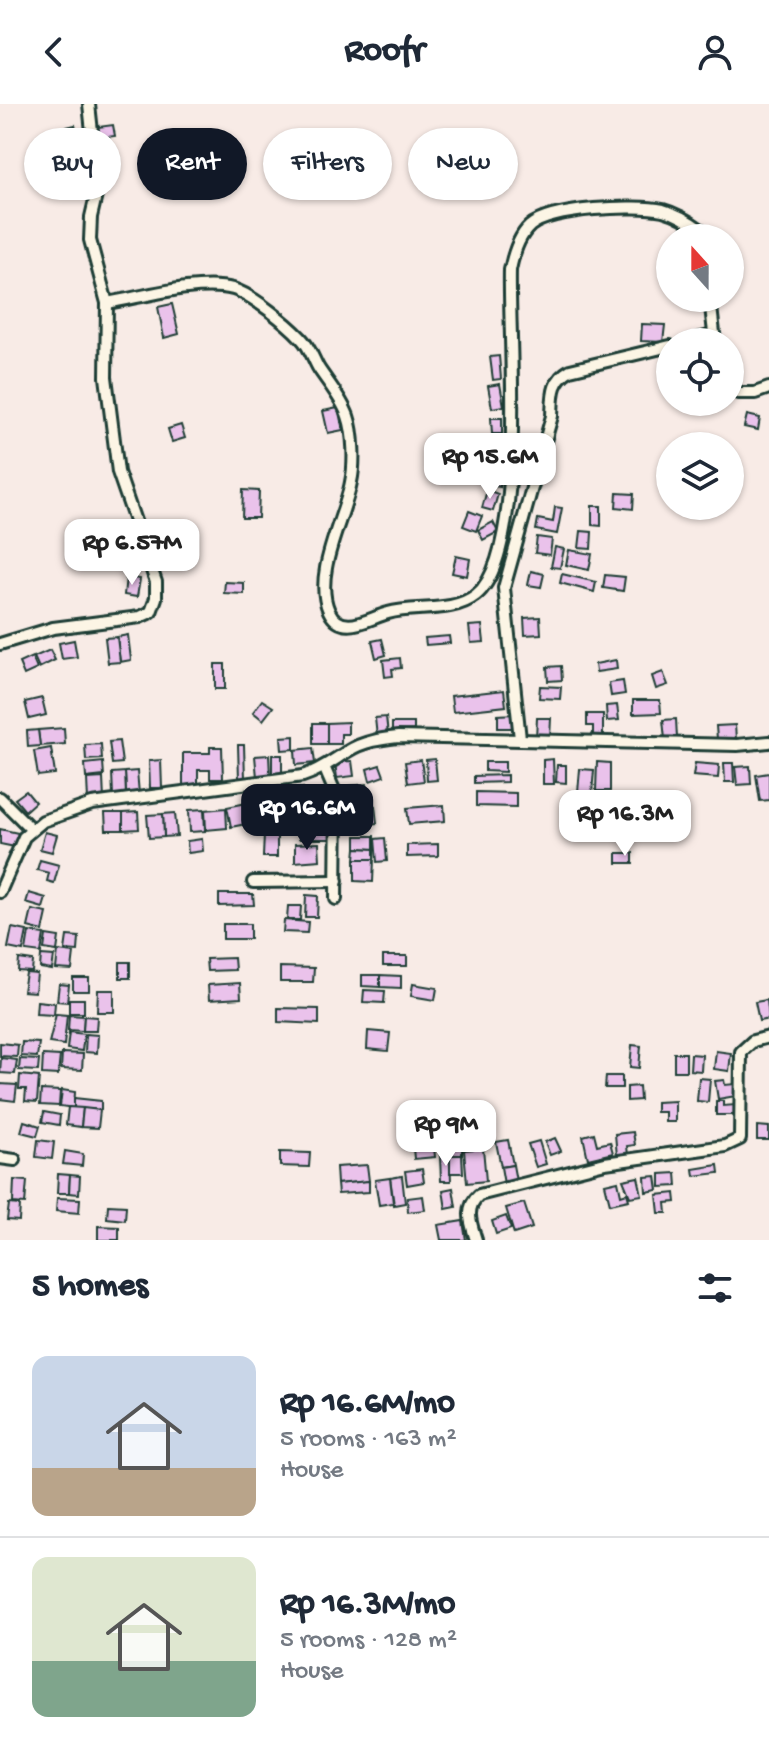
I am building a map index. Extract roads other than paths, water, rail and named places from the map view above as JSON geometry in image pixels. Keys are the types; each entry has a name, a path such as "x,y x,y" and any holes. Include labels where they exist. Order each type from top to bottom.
{"street":[{"path":"0,644 53,628 140,617 151,612 156,598 156,582 118,472 106,377 107,303 90,240 91,217 98,187 89,104"},
{"path":"107,303 200,287 234,290 299,336 308,346 344,408 350,425 351,481 329,553 327,601 334,618 342,623 358,625 392,612 460,604 478,594 489,577 498,554 512,472 510,270 519,240 529,227 542,218 578,210 660,209 693,224"},
{"path":"520,739 504,588 552,416 557,379 570,370 656,349"},
{"path":"744,393 769,388"},
{"path":"489,577 504,588"},
{"path":"0,892 17,851 31,829 43,821 92,804 303,776 325,769 348,751 375,740 398,737 737,745 769,742"},
{"path":"325,769 337,797 336,899"},
{"path":"0,798 31,829"},
{"path":"253,882 337,881"},
{"path":"476,1240 469,1212 472,1201 479,1195 584,1167 688,1149 725,1146 740,1139 741,1052 753,1041 769,1037"},
{"path":"0,1158 15,1160"}]}
